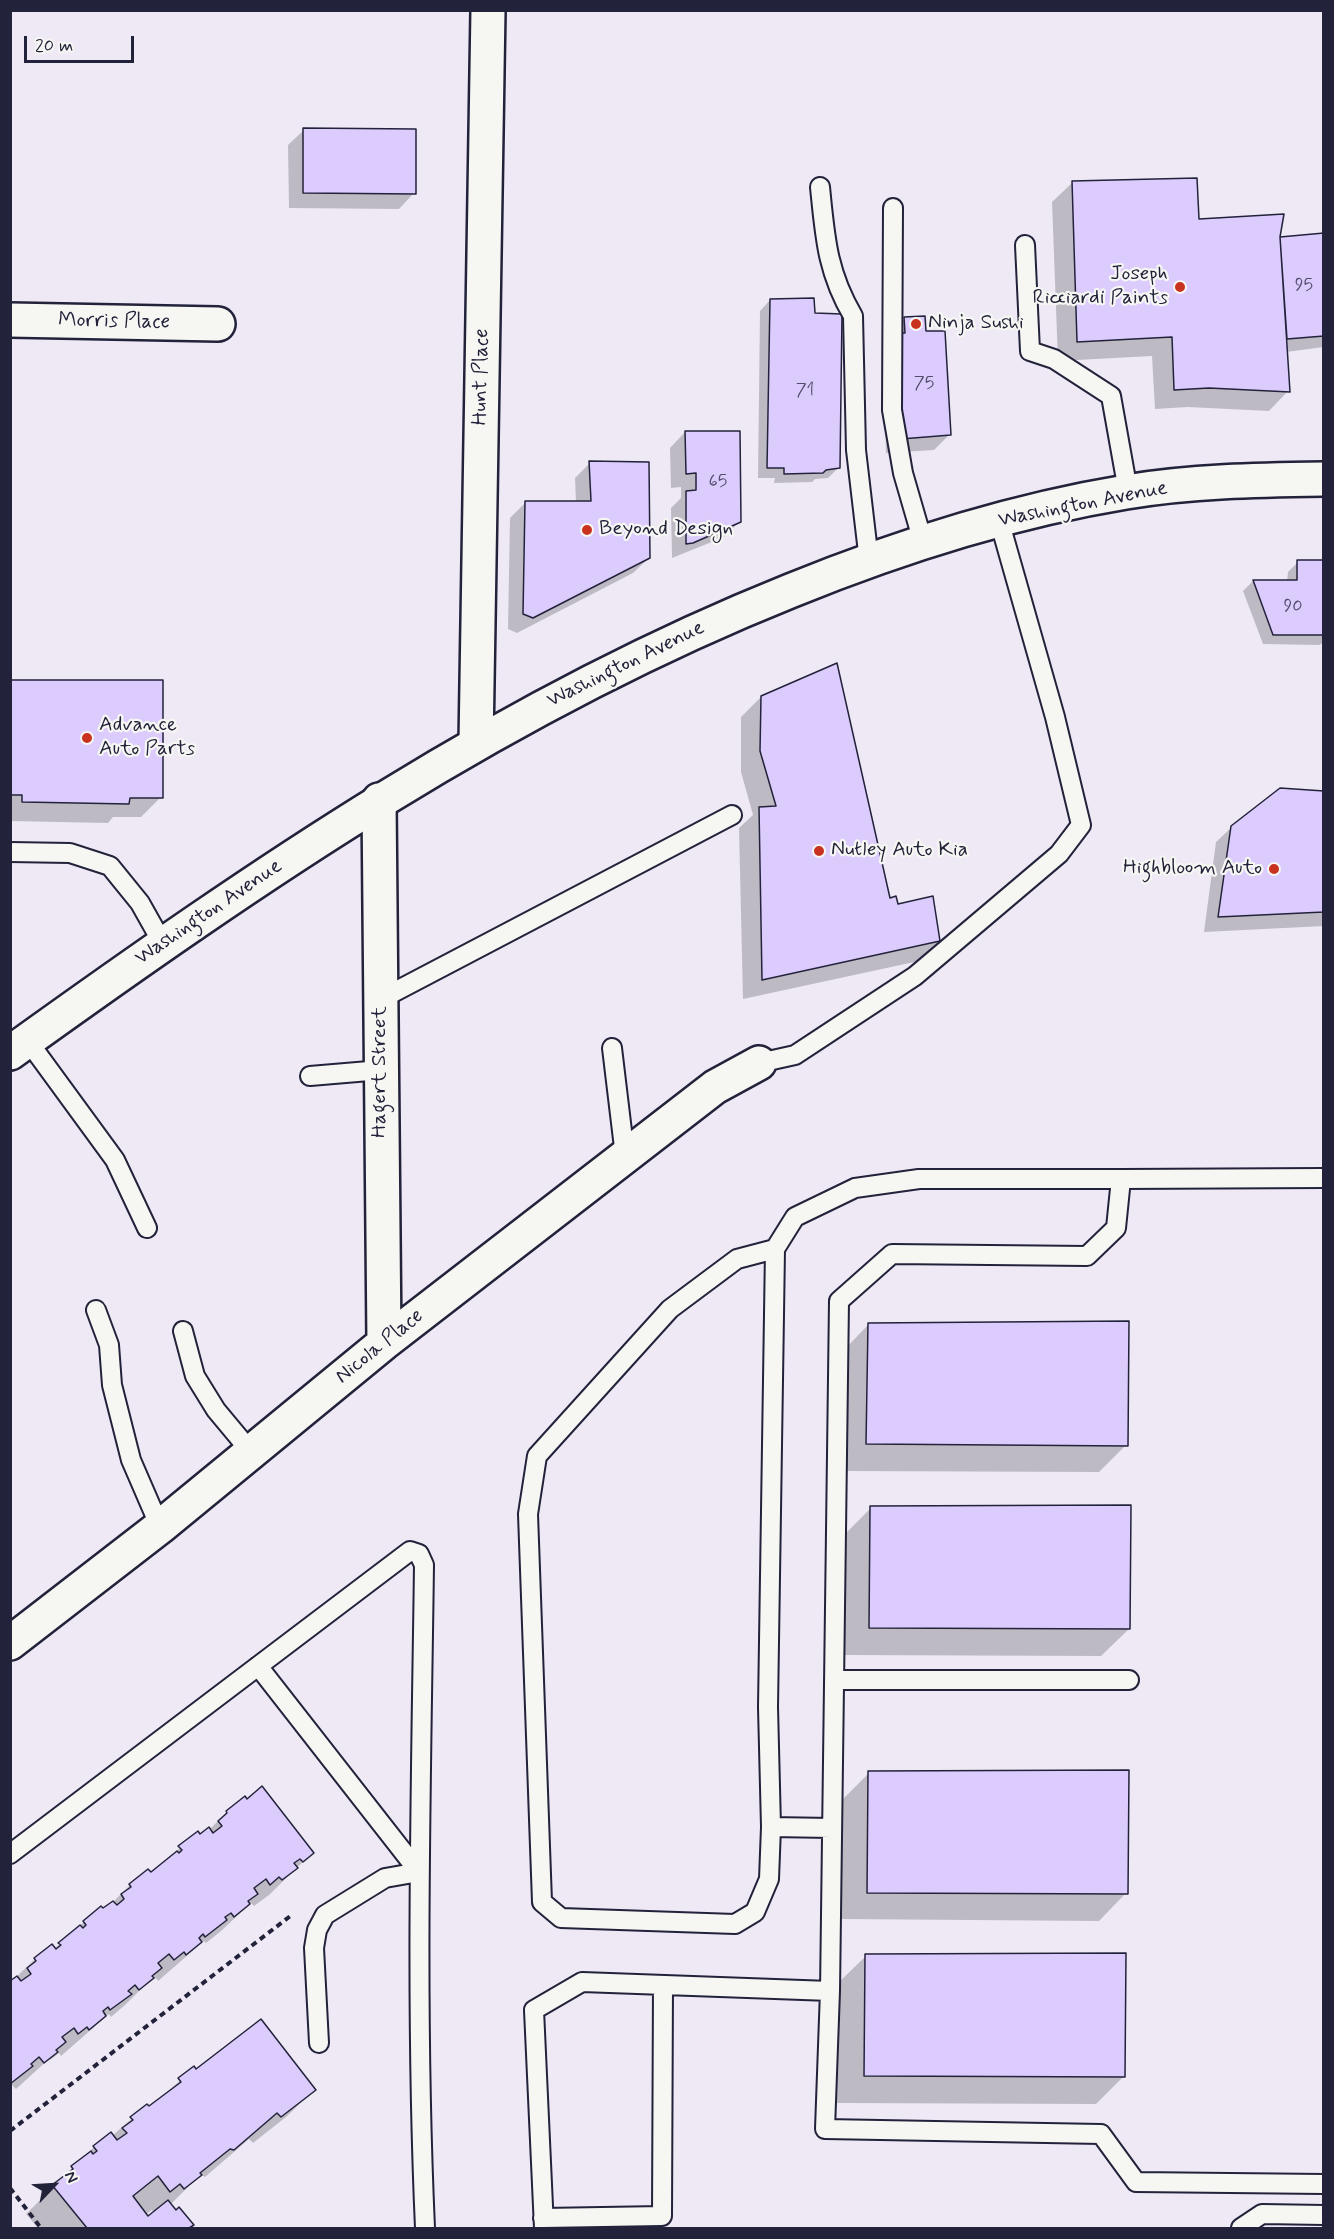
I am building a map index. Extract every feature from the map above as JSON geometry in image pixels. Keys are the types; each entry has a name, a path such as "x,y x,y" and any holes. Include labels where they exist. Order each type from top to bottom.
{"street":[{"name":"Hunt Place","path":"476,743 488,10"},
{"name":"Morris Place","path":"10,320 218,324"},
{"name":"Washington Avenue","path":"19,1047 263,874 379,800 564,694 743,609 922,542 999,520 1128,491 1224,481 1323,479"},
{"name":"Hagert Street","path":"379,800 384,1343"},
{"name":"Nicola Place","path":"10,1643 160,1527 384,1343 625,1156 715,1087 759,1063"}],"lane":[{"path":"820,187 826,251 842,298 853,316 856,450 869,561"},
{"path":"892,208 892,410 903,473 922,542"},
{"path":"1025,245 1030,351 1054,359 1110,396 1128,491"},
{"path":"759,1063 795,1055 915,976 1059,854 1081,825 1055,717 999,520"},
{"path":"381,999 732,815"},
{"path":"10,852 70,853 110,866 140,903 163,944"},
{"path":"19,1047 115,1160 147,1228"},
{"path":"612,1048 625,1156"},
{"path":"310,1076 381,1070"},
{"path":"775,1249 737,1259 670,1309 537,1456 528,1514 542,1902 561,1918 735,1924 755,1912 769,1879 771,1827 768,1707 775,1249 795,1217 855,1188 919,1179 1323,1179"},
{"path":"1121,1179 1116,1228 1087,1256 892,1254 839,1301 830,1991 825,2129 1101,2134 1136,2182 1323,2184"},
{"path":"96,1310 109,1345 112,1385 131,1460 160,1527"},
{"path":"183,1330 195,1376 216,1410 251,1452"},
{"path":"10,1854 410,1551 419,1554 424,1565 419,1872 421,2127 425,2229"},
{"path":"258,1666 419,1872"},
{"path":"834,1680 1129,1680"},
{"path":"771,1827 832,1828"},
{"path":"319,2043 314,1948 317,1930 325,1915 385,1878 419,1872"},
{"path":"663,1985 662,2216 543,2223 534,2010 582,1982 830,1991"},
{"path":"1242,2229 1262,2214 1323,2215"}],"path":[{"path":"10,2131 298,1910"},
{"path":"10,2188 41,2229"}],"building":[{"path":"303,128 416,129 416,194 303,193"},
{"name":"Joseph Ricciardi Paints","path":"1197,178 1199,219 1284,214 1280,237 1290,392 1209,388 1174,390 1172,337 1077,342 1072,181"},
{"path":"1324,233 1324,336 1287,339 1280,237"},
{"path":"814,298 815,313 842,314 840,468 826,470 823,473 784,474 784,468 767,468 770,299"},
{"path":"925,316 926,331 945,331 951,435 901,439 899,333 905,333 904,317"},
{"path":"685,431 740,431 741,522 686,544 686,491 696,490 696,473 686,474"},
{"name":"Beyond Design","path":"589,461 649,462 650,558 533,618 523,614 525,501 591,501"},
{"path":"1297,560 1324,560 1324,635 1273,635 1253,580 1297,580"},
{"name":"Nutley Auto Kia","path":"837,663 890,898 896,896 898,904 933,896 940,941 762,980 759,807 776,806 760,751 761,696"},
{"name":"Advance Auto Parts","path":"10,680 163,680 163,798 130,798 129,804 22,802 22,795 10,795"},
{"name":"Highbloom Auto","path":"1280,788 1324,791 1324,912 1218,917 1231,826"},
{"path":"1129,1321 1128,1446 866,1444 868,1323"},
{"path":"1131,1505 1130,1629 869,1628 870,1506"},
{"path":"1129,1770 1128,1894 867,1893 868,1771"},
{"path":"262,1786 314,1853 303,1862 300,1859 294,1863 298,1868 282,1880 279,1877 270,1885 266,1879 254,1888 258,1894 248,1901 250,1904 234,1917 231,1913 225,1917 227,1920 205,1937 203,1934 199,1938 202,1942 186,1955 184,1952 174,1960 169,1954 158,1963 162,1968 152,1976 154,1978 139,1990 135,1985 128,1991 132,1994 110,2010 108,2007 103,2011 106,2016 89,2030 87,2027 78,2034 74,2028 62,2037 66,2042 56,2050 58,2052 44,2063 39,2057 31,2064 33,2066 10,2084 10,1981 17,1976 21,1981 31,1974 27,1968 36,1961 34,1958 52,1944 56,1949 61,1945 58,1943 80,1925 83,1928 86,1925 83,1921 101,1906 103,1908 113,1901 117,1905 124,1899 121,1894 131,1887 129,1884 148,1869 151,1872 177,1851 179,1853 182,1850 178,1846 198,1831 200,1834 209,1827 213,1833 222,1826 218,1821 227,1813 226,1811 245,1796 247,1799"},
{"path":"1126,1953 1125,2077 864,2076 865,1954"},
{"path":"261,2019 316,2090 281,2117 277,2113 234,2150 230,2149 200,2173 202,2175 184,2189 180,2184 170,2192 158,2176 133,2196 148,2216 168,2200 176,2210 179,2207 194,2225 189,2228 87,2228 52,2185 73,2169 71,2166 91,2151 93,2154 97,2151 93,2146 111,2132 117,2140 127,2133 122,2128 133,2120 130,2117 147,2104 149,2106 181,2082 178,2078 194,2066 196,2069"}],"place":[{"name":"Joseph Ricciardi Paints","path":"1180,287"},
{"name":"Ninja Sushi","path":"916,324"},
{"name":"Beyond Design","path":"587,530"},
{"name":"Advance Auto Parts","path":"87,738"},
{"name":"Nutley Auto Kia","path":"819,851"},
{"name":"Highbloom Auto","path":"1274,869"}]}
